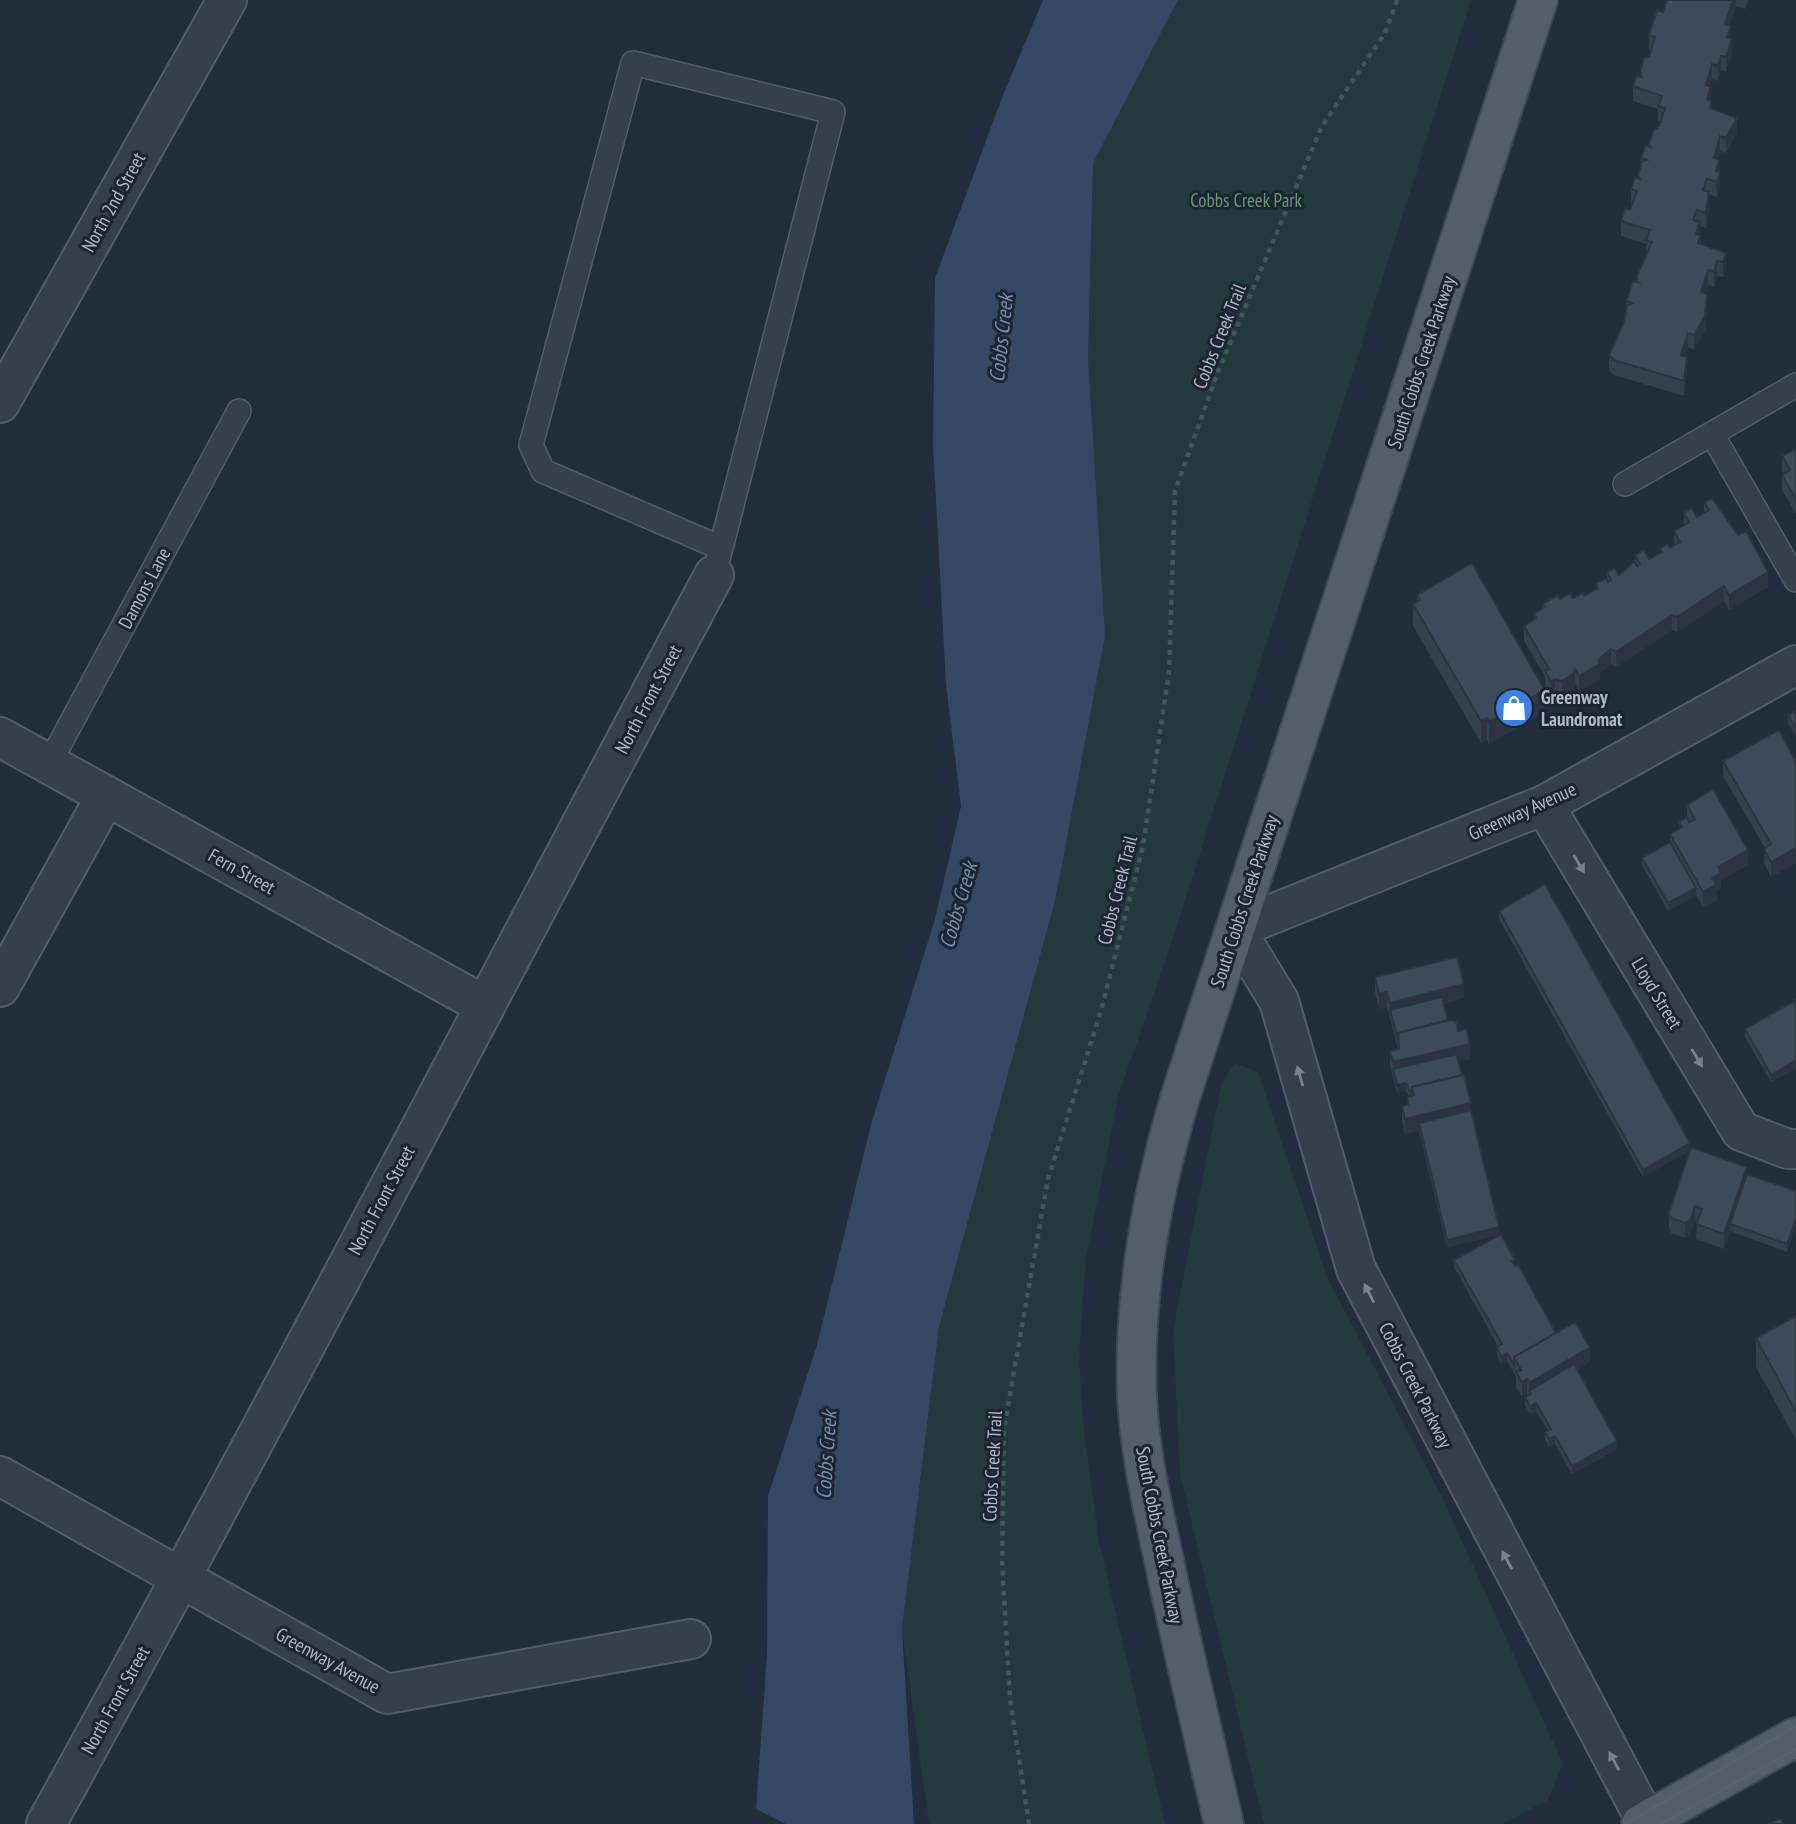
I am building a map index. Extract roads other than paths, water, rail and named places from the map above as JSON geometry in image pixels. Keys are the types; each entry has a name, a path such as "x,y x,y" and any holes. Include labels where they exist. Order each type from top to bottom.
{"main road":[{"name":"South Cobbs Creek Parkway","path":"1224,1824 1144,1470 1138,1398 1138,1333 1149,1221 1161,1162 1235,929 1538,0"},
{"path":"1643,1823 1796,1737"}],"street":[{"name":"North 2nd Street","path":"0,403 227,0"},
{"name":"North Front Street","path":"46,1824 182,1578 718,561"},
{"name":"Greenway Avenue","path":"1235,929 1544,805 1796,665"},
{"name":"Fern Street","path":"0,737 484,1005"},
{"path":"0,987 106,796"},
{"name":"Lloyd Street","path":"1544,805 1741,1131 1788,1149 1796,1149"},
{"name":"Cobbs Creek Parkway","path":"1235,929 1279,1001 1356,1269 1643,1823"},
{"name":"Greenway Avenue","path":"0,1476 387,1694 691,1639"}],"lane":[{"path":"633,63 833,112 718,561 543,471 531,445 633,63"},
{"path":"1625,484 1796,385"},
{"name":"Damons Lane","path":"49,764 239,411"},
{"path":"1712,434 1796,580"}],"water":[{"name":"Cobbs Creek","path":"1043,0 1178,0 1093,163 1088,360 1105,636 1055,901 939,1327 902,1629 914,1824 786,1824 756,1809 767,1654 768,1496 817,1345 872,1121 935,919 961,806 946,685 933,445 935,278 1003,95"}],"tram line":[{"path":"1625,1824 1796,1726"},
{"path":"1661,1824 1796,1749"}],"place":[{"name":"Greenway Laundromat","path":"1514,708"}],"park label":[{"name":"Cobbs Creek Park","path":"1246,200"}]}
